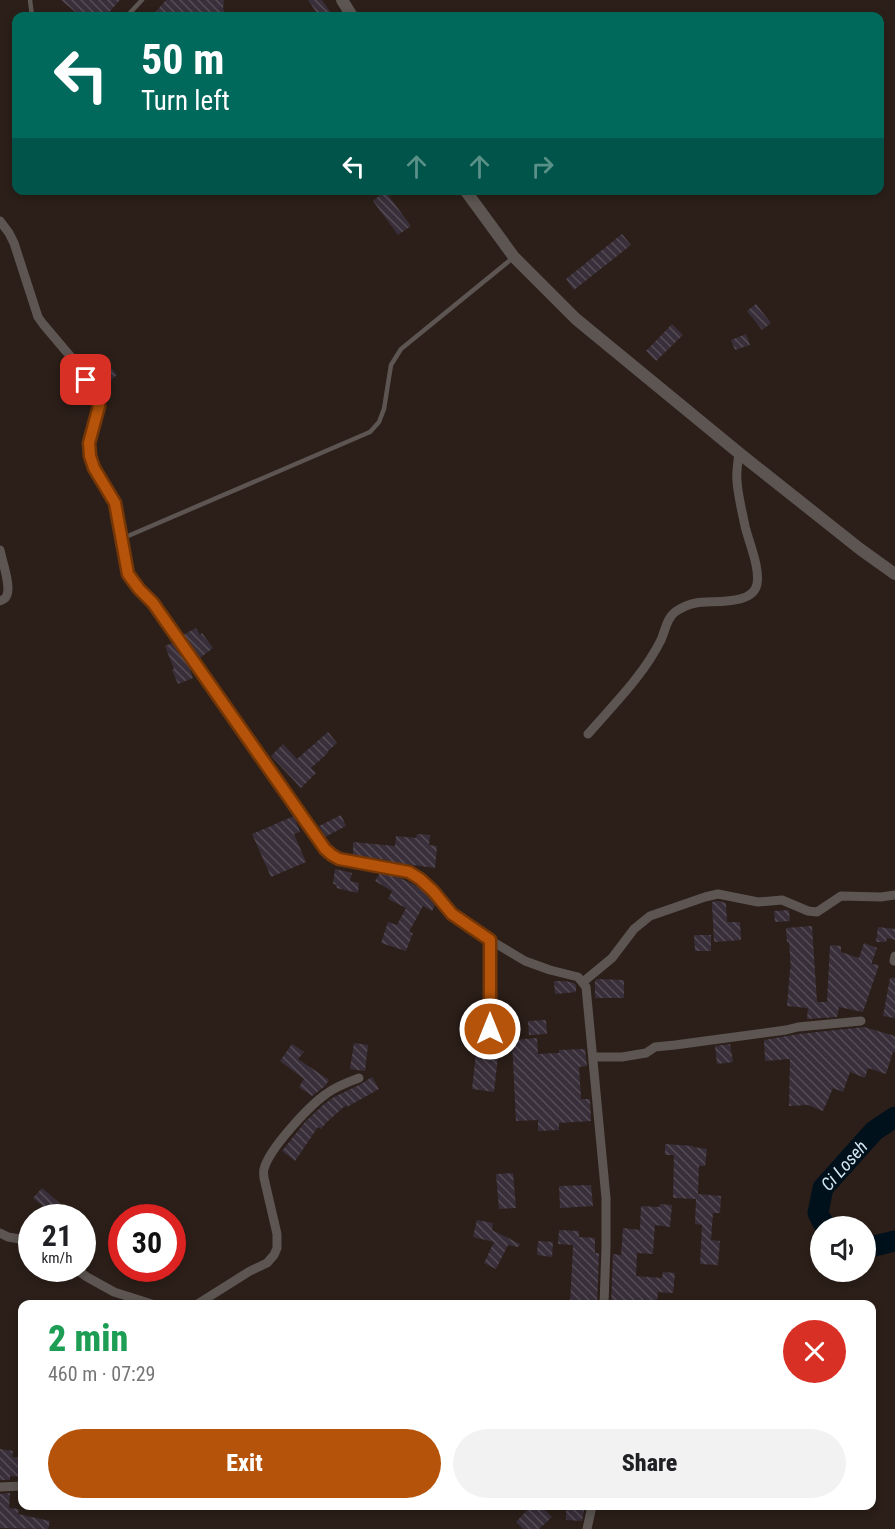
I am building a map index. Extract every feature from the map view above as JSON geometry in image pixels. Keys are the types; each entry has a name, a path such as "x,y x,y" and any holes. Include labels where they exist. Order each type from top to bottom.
{"street":[{"path":"469,195 514,257 576,319 739,453 895,574"},
{"path":"0,221 14,243 39,317 76,363 96,396 99,406 89,443 90,456 94,468 115,503 131,580 153,603 325,849 339,859 409,872 433,891 452,914 490,940 525,961 578,977 583,982 587,992 606,1198 603,1300"},
{"path":"588,734 647,664 672,615 695,603 740,599 752,594 755,590 756,569 736,478 739,453"},
{"path":"0,550 8,587 7,595 4,600 0,601"},
{"path":"583,982 612,958 634,929 650,916 705,897 718,894 758,902 782,900 808,911 817,912 841,896 895,895"},
{"path":"490,940 490,1029"},
{"path":"593,1057 622,1057 646,1053 657,1046 861,1021"},
{"path":"204,1300 267,1263 274,1255 277,1248 276,1234 264,1178 266,1165 279,1142 306,1112 327,1093 359,1077"},
{"path":"0,1233 18,1238"},
{"path":"96,1282 114,1292 139,1300"},
{"path":"0,1487 18,1486"},
{"path":"587,1529 591,1510"}],"lane":[{"path":"131,12 142,0"},
{"path":"121,539 370,432 379,422 384,409 392,365 401,349 514,257"}],"building":[{"path":"61,0 120,0 110,12 75,12"},
{"path":"166,0 224,0 224,12 156,12"},
{"path":"308,0 322,0 330,12 316,12"},
{"path":"380,195 388,195 411,226 398,235 373,201"},
{"path":"622,234 631,245 574,290 566,279"},
{"path":"756,304 771,323 762,330 747,311"},
{"path":"672,324 683,335 656,361 646,351"},
{"path":"746,334 750,345 735,350 731,340"},
{"path":"104,359 117,375 101,388 89,372"},
{"path":"196,628 213,648 200,658 183,635"},
{"path":"172,643 189,666 193,678 178,684 165,646"},
{"path":"328,732 337,743 311,768 316,773 301,788 271,756 283,744 297,759"},
{"path":"341,815 346,826 325,837 319,826"},
{"path":"294,816 300,832 294,834 306,862 271,877 252,834"},
{"path":"417,834 430,835 429,845 437,846 435,868 353,855 353,842 395,846 396,836 416,838"},
{"path":"335,869 352,873 350,881 359,883 358,893 336,888 337,885 333,884"},
{"path":"380,873 413,884 421,889 435,905 432,911 423,906 409,932 413,933 406,951 381,943 388,922 397,925 406,908 388,899 392,891 375,881"},
{"path":"712,902 726,903 727,922 740,922 741,940 714,942"},
{"path":"789,910 790,921 775,922 774,911"},
{"path":"812,926 817,1002 827,1002 830,945 841,946 841,952 859,958 864,943 877,948 872,964 879,965 863,1012 839,1007 837,1017 807,1019 808,1008 787,1006 791,969 786,928"},
{"path":"878,927 895,929 895,940 887,938 886,942 876,942"},
{"path":"694,935 711,935 711,951 695,951"},
{"path":"890,978 895,978 895,1018 883,1016"},
{"path":"597,979 624,980 624,998 595,998"},
{"path":"554,981 574,983 576,992 555,994"},
{"path":"546,1020 547,1034 529,1035 528,1021"},
{"path":"864,1027 895,1036 895,1052 893,1052 886,1074 868,1068 865,1078 850,1072 843,1092 833,1088 823,1111 808,1105 789,1106 790,1059 765,1061 764,1040"},
{"path":"537,1038 538,1054 585,1049 587,1066 579,1067 581,1099 590,1099 591,1121 559,1123 559,1130 538,1131 538,1120 516,1121 512,1040"},
{"path":"354,1043 368,1045 365,1071 350,1069"},
{"path":"292,1044 304,1052 298,1059 329,1080 312,1096 299,1087 304,1079 280,1061"},
{"path":"730,1044 733,1062 717,1064 715,1046"},
{"path":"476,1054 498,1056 494,1092 472,1089"},
{"path":"372,1077 379,1089 347,1107 346,1105 321,1129 318,1127 295,1161 282,1151 305,1122 323,1105"},
{"path":"665,1144 707,1149 705,1166 699,1166 698,1194 721,1196 720,1213 713,1213 711,1240 720,1241 718,1265 700,1264 702,1225 695,1224 696,1199 673,1198 674,1155 665,1155"},
{"path":"513,1173 516,1208 499,1209 496,1174"},
{"path":"591,1185 593,1206 560,1208 559,1186"},
{"path":"42,1188 61,1204 40,1204 33,1198"},
{"path":"660,1204 672,1205 670,1227 655,1225 653,1254 637,1253 636,1276 662,1278 663,1272 675,1273 673,1293 658,1292 657,1300 611,1300 613,1254 621,1255 623,1228 640,1230 641,1206 659,1207"},
{"path":"477,1220 493,1223 492,1230 520,1244 518,1247 508,1245 496,1269 484,1263 494,1242 473,1237"},
{"path":"559,1230 579,1231 579,1237 595,1238 595,1253 599,1253 597,1300 570,1300 573,1245 558,1244"},
{"path":"538,1241 553,1242 552,1257 537,1255"},
{"path":"0,1449 13,1451 12,1457 18,1458 18,1477 10,1476 10,1480 0,1480"},
{"path":"10,1493 9,1508 18,1509 18,1514 50,1521 48,1529 0,1528 0,1494"},
{"path":"527,1510 545,1510 552,1517 539,1529 523,1529 516,1522"},
{"path":"566,1510 584,1510 582,1521 566,1520"}],"waterway":[{"name":"Ci Loseh","path":"820,1216 818,1213 823,1188 874,1131 895,1117"},
{"name":"Ci Loseh","path":"876,1246 895,1241"}],"route":[{"path":"86,380 99,406 89,443 90,456 94,468 115,503 131,580 153,603 325,849 339,859 409,872 433,891 452,914 490,940 490,1029"}]}
